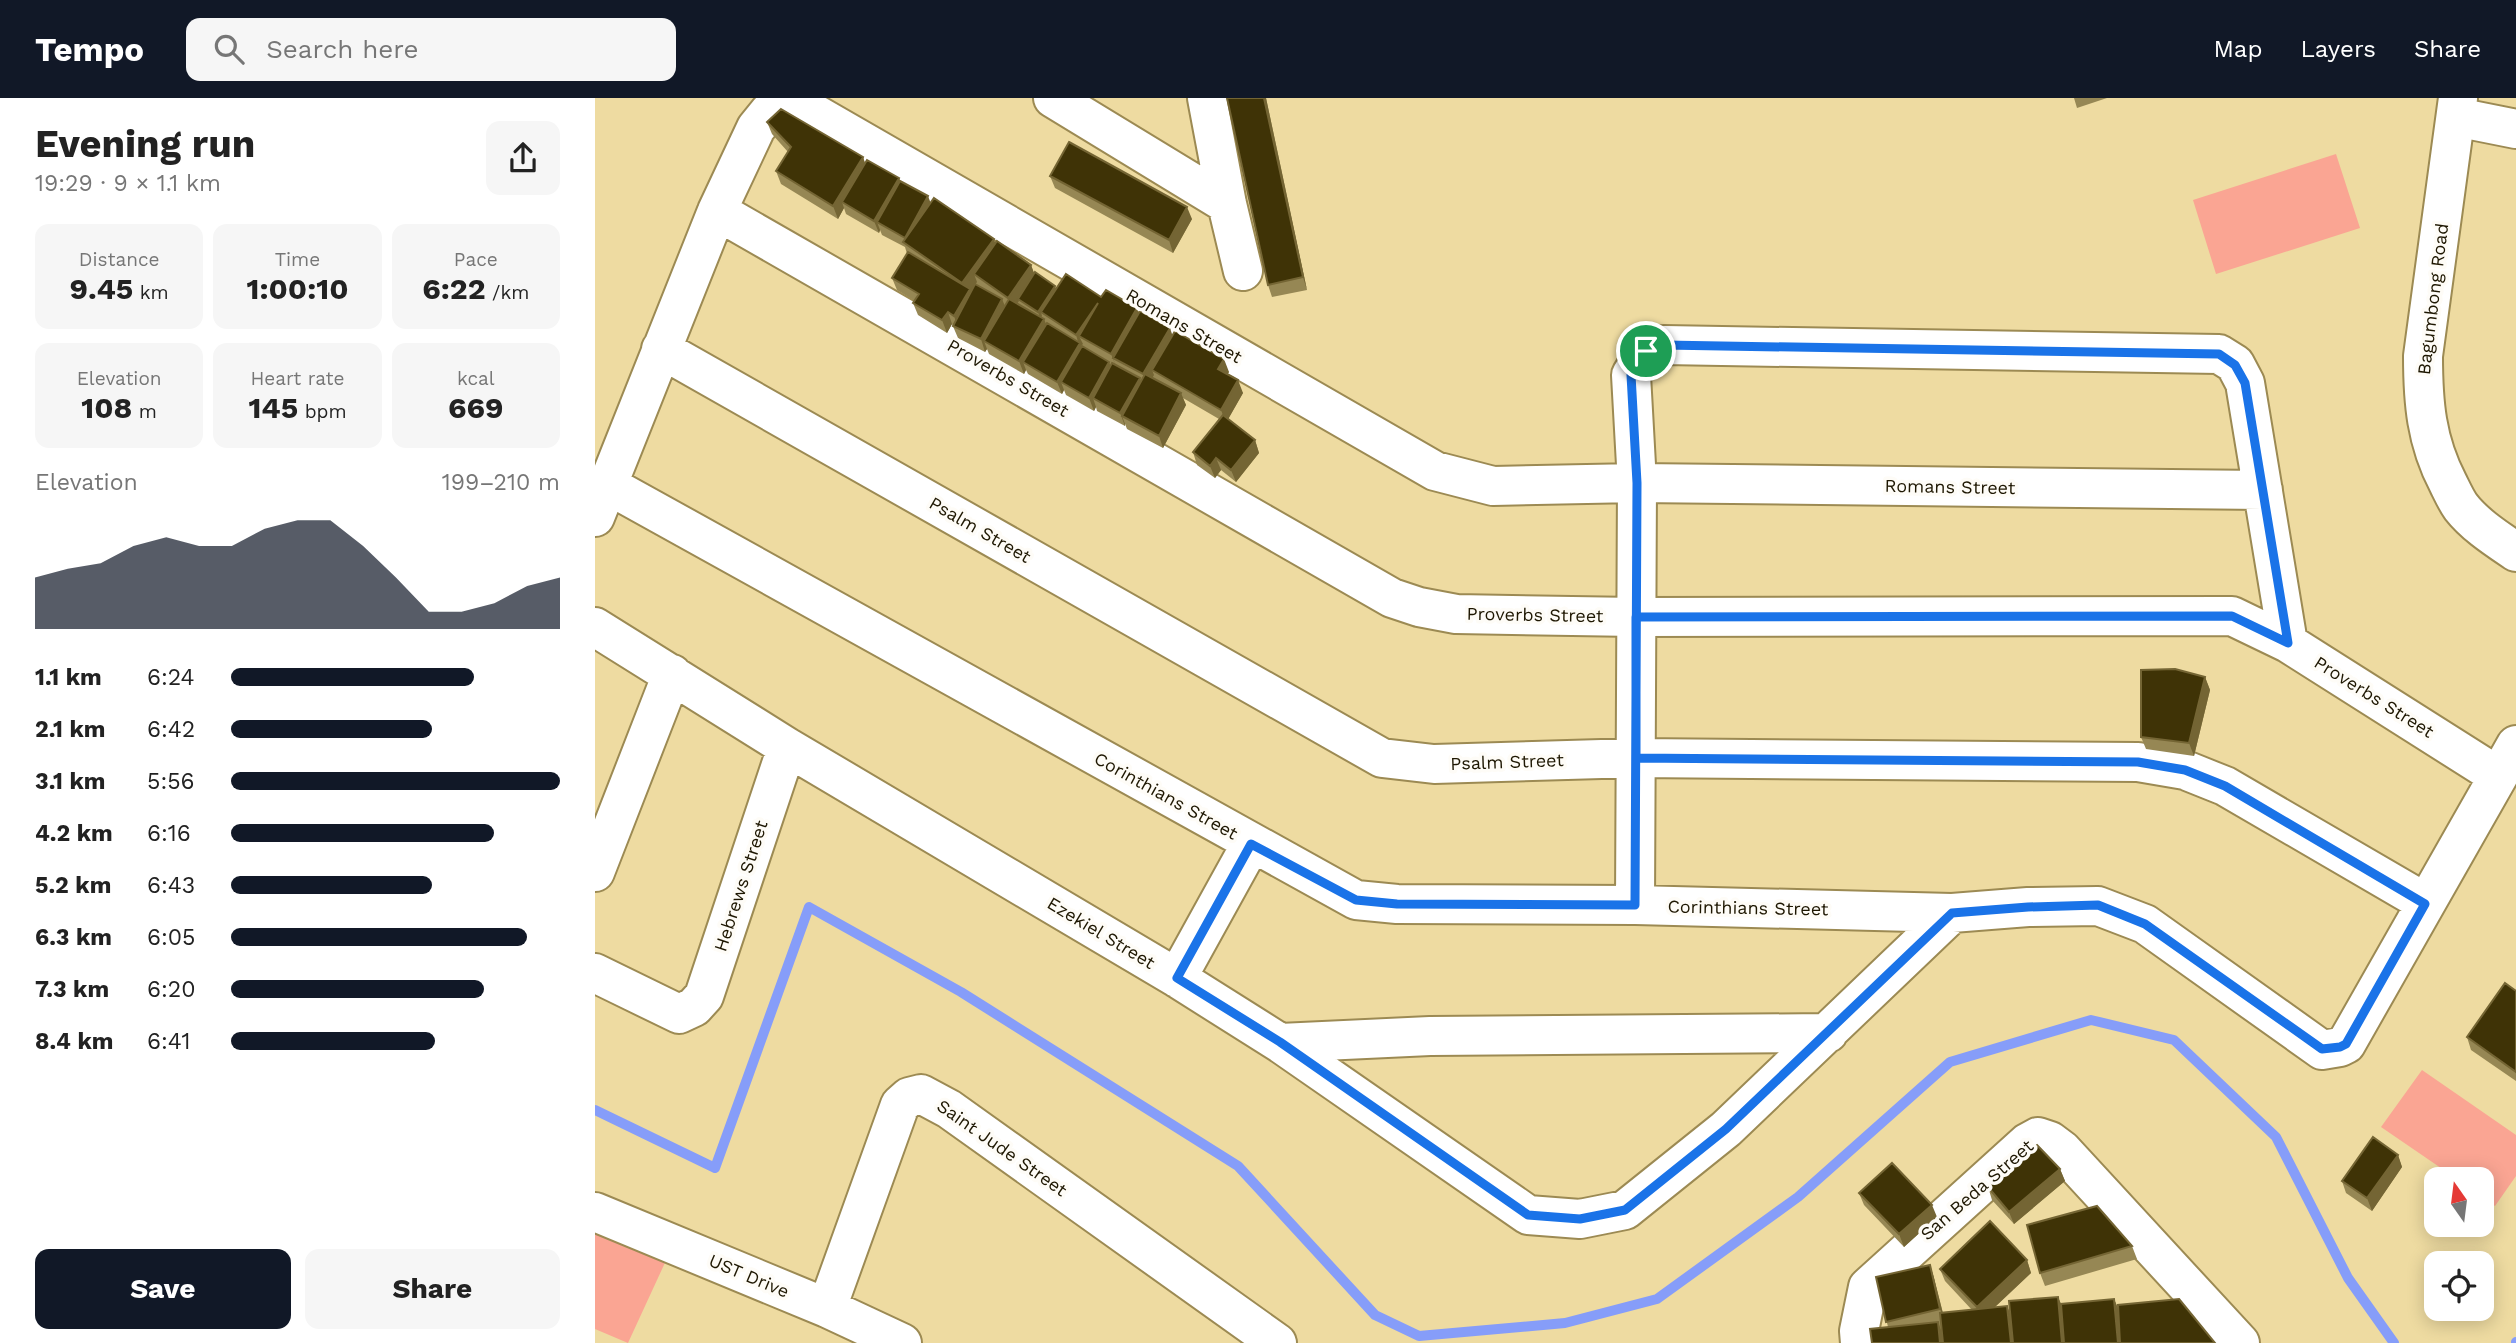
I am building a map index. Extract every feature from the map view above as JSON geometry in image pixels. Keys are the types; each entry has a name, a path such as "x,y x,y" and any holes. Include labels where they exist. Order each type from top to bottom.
{"street":[{"path":"1053,98 1227,204"},
{"path":"1207,98 1243,271"},
{"name":"Romans Street","path":"717,211 756,128 769,112 790,106 817,115 1436,471 1493,486 1637,483 2263,490"},
{"path":"2457,108 2516,129"},
{"name":"Bagumbong Road","path":"2457,108 2424,356 2425,405 2435,459 2461,507 2490,535 2516,552"},
{"path":"602,501 717,211"},
{"name":"Proverbs Street","path":"717,211 1392,598 1419,607 1456,614 1636,617 2232,616 2507,760"},
{"path":"1635,905 1637,483 1631,375 1646,351 1664,345 2219,354 2235,365 2245,383 2288,643"},
{"name":"Psalm Street","path":"661,349 1382,758 1434,764 1636,758 2138,762 2185,770 2225,786 2425,904"},
{"name":"Corinthians Street","path":"602,501 1356,900 1397,904 1635,905 1952,913 2098,905 2145,924 2322,1049 2346,1044 2425,904"},
{"name":"Ezekiel Street","path":"595,627 787,747 1280,1042 1528,1215 1580,1219 1625,1210 1726,1129 1952,913"},
{"path":"595,872 672,674"},
{"name":"Hebrews Street","path":"595,973 679,1014 694,1007 704,996 787,747"},
{"path":"2425,904 2507,760"},
{"path":"1177,978 1251,844"},
{"path":"1280,1042 1430,1035 1828,1033"},
{"name":"Saint Jude Street","path":"827,1308 900,1105 909,1097 921,1094 949,1109 1277,1343"},
{"name":"San Beda Street","path":"1860,1343 1859,1331 1868,1287 2027,1143 2038,1137 2050,1141 2062,1150 2240,1343"},
{"name":"UST Drive","path":"595,1212 827,1308 901,1343"}],"shaded area":[{"path":"2336,154 2360,228 2216,274 2193,200"},
{"path":"2422,1070 2516,1135 2516,1176 2495,1206 2494,1167 2439,1167 2381,1127"},
{"path":"595,1222 669,1254 628,1343 595,1329"}],"building":[{"path":"1227,98 1264,98 1303,277 1268,285"},
{"path":"781,109 863,157 833,206 776,171 791,147 767,122"},
{"path":"1069,142 1187,207 1169,240 1050,176"},
{"path":"867,160 899,178 874,221 842,202"},
{"path":"900,181 928,196 905,238 877,222"},
{"path":"934,198 994,239 962,283 903,242"},
{"path":"997,241 1031,265 1008,298 974,274"},
{"path":"908,252 970,289 954,316 948,312 942,320 913,303 919,294 892,278"},
{"path":"1035,272 1055,286 1038,312 1018,299"},
{"path":"1066,274 1101,297 1106,290 1137,308 1111,354 1079,336 1098,303 1076,335 1041,312"},
{"path":"975,284 1002,299 981,339 953,326"},
{"path":"1009,299 1044,319 1019,361 984,341"},
{"path":"1140,311 1170,328 1143,374 1113,358"},
{"path":"1047,323 1080,343 1057,382 1023,362"},
{"path":"1175,331 1224,359 1218,369 1238,380 1221,410 1152,370"},
{"path":"1082,346 1109,362 1089,398 1061,382"},
{"path":"1112,363 1140,378 1120,413 1093,398"},
{"path":"1145,374 1181,393 1159,436 1122,416"},
{"path":"1223,415 1255,440 1231,470 1216,458 1210,466 1193,452"},
{"path":"2175,669 2205,677 2189,743 2141,737 2141,670"},
{"path":"2505,983 2516,991 2516,1072 2467,1037"},
{"path":"2373,1137 2398,1155 2367,1198 2342,1181"},
{"path":"2037,1145 2060,1169 2009,1212 1988,1187"},
{"path":"1892,1163 1932,1205 1899,1234 1859,1193"},
{"path":"2097,1206 2132,1246 2040,1273 2027,1225"},
{"path":"1990,1221 2027,1260 1977,1307 1940,1269"},
{"path":"1930,1265 1940,1309 1886,1322 1876,1277"},
{"path":"2058,1297 2062,1343 2013,1343 2009,1301"},
{"path":"2114,1299 2118,1343 2064,1343 2061,1304"},
{"path":"2179,1299 2215,1343 2120,1343 2118,1305"},
{"path":"2007,1306 2011,1343 1943,1343 1940,1313"},
{"path":"1938,1322 1940,1343 1872,1343 1870,1329"}],"waterway":[{"path":"595,1110 715,1168 809,907 961,992 1238,1166 1375,1315 1419,1336 1565,1323 1657,1299 1798,1197 1950,1062 2091,1020 2174,1040 2276,1137 2348,1278 2394,1343"}],"route":[{"path":"1646,351 1631,375 1637,483 1636,617 1635,905 1397,904 1356,900 1251,844 1177,978 1280,1042 1528,1215 1580,1219 1625,1210 1726,1129 1952,913 2098,905 2145,924 2322,1049 2346,1044 2425,904 2225,786 2185,770 2138,762 1636,758 1636,617 2232,616 2288,643 2245,383 2235,365 2219,354 1664,345 1646,351"}]}
